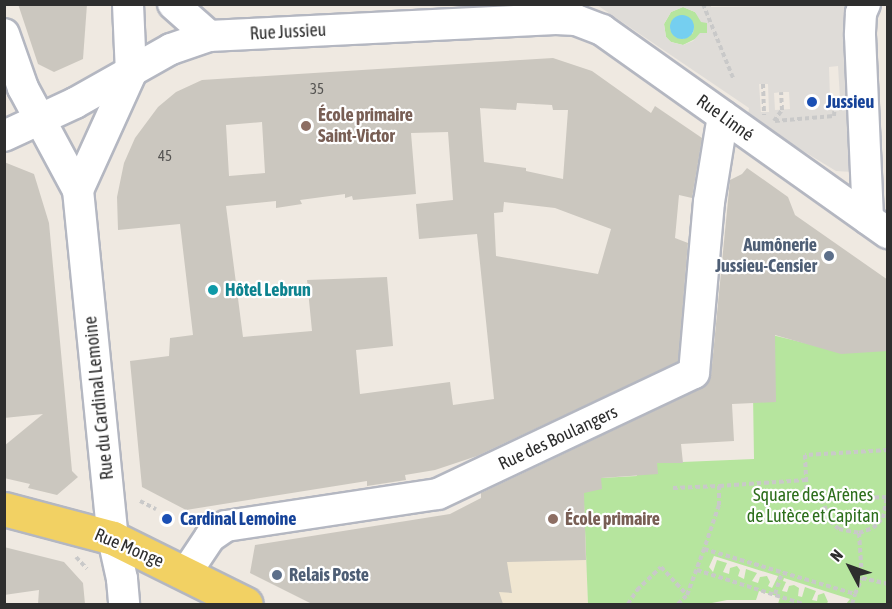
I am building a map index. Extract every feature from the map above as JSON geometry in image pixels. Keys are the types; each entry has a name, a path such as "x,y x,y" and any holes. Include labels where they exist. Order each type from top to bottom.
{"main road":[{"name":"Rue Monge","path":"4,509 113,538 246,604"}],"street":[{"path":"78,190 131,73 128,4"},
{"path":"174,4 209,36"},
{"path":"863,9 878,226"},
{"name":"Rue Jussieu","path":"4,136 131,73 171,48 209,36 556,19"},
{"name":"Rue Linné","path":"556,19 576,20 602,30 878,226"},
{"name":"Rue du Cardinal Lemoine","path":"4,34 23,88 78,190 113,538 122,579 124,604"},
{"name":"Rue des Boulangers","path":"186,573 210,537 226,526 438,494 694,373 709,202 723,116"}],"path":[{"path":"703,4 733,78"},
{"path":"763,84 764,117 774,121 834,116 835,99"},
{"path":"782,92 782,110"},
{"path":"822,499 830,521 839,530 859,533 873,528 883,519 887,497 822,499 807,500 805,455 888,450"},
{"path":"673,488 806,480"},
{"path":"678,604 687,595 697,570 718,505 719,486"},
{"path":"140,501 156,509"},
{"path":"852,604 862,578 859,533"},
{"path":"704,549 855,594"},
{"path":"76,557 87,569"},
{"path":"627,604 661,567 687,595"},
{"path":"697,570 803,604"},
{"path":"775,594 782,572"},
{"path":"862,578 888,584"}],"shaded area":[{"path":"711,4 711,7 860,5 852,172 836,171 767,129 748,115 749,108 597,5","holes":["683,7 695,12 701,22 707,23 707,33 700,33 693,41 683,45 671,42 666,37 664,24 671,12","838,66 840,98 830,98 829,67","759,84 768,84 769,112 761,112","789,92 790,109 775,110 774,93"]},
{"name":"École primaire","path":"582,445 588,604 483,604 489,591 521,477"}],"green space":[{"path":"683,7 695,12 707,23 707,33 683,45 671,42 666,37 664,24 671,12","holes":["694,25 693,33 683,39 676,37 670,27"]},
{"name":"Square des Arènes de Lutèce et Capitan","path":"752,330 817,346 887,351 887,604 846,604 850,599 784,578 783,581 786,582 782,591 787,592 789,586 794,585 799,588 798,596 802,597 805,587 816,591 812,600 817,601 818,595 824,593 828,602 826,604 778,604 780,597 759,591 756,600 727,600 707,604 588,604 583,479 637,476 635,464 754,459","holes":["714,556 778,576 772,588 768,586 770,582 767,576 760,577 758,583 752,581 757,573 746,569 744,579 738,576 740,570 737,566 730,568 729,574 723,572 727,563 717,560 713,572 709,567"]}],"water":[{"path":"682,15 691,18 694,27 691,36 682,39 673,36 670,27 673,18"}],"building":[{"path":"18,4 87,4 83,59 54,72 38,64"},
{"path":"553,58 592,71 651,113 655,106 702,138 692,198 679,195 675,238 688,243 678,362 477,456 435,470 405,475 406,480 367,486 367,481 186,510 142,487 130,361 169,356 170,338 193,335 180,224 118,230 117,197 124,163 135,138 158,107 176,92 202,80","holes":["517,103 552,105 553,110 568,110 563,179 526,171 526,168 484,162 480,108 516,110","262,122 265,173 229,176 226,125","448,132 453,200 416,204 419,239 477,234 494,399 453,405 450,382 360,394 356,350 393,346 387,277 307,280 312,331 243,337 226,206 276,201 276,208 302,204 300,200 345,194 345,198 352,196 353,200 416,194 411,133","504,202 555,208 611,229 598,274 496,256 494,213 503,212"]},
{"path":"4,162 34,174 49,223 72,471 78,477 57,495 28,488 30,484 4,478 4,446 43,414 4,418"},
{"path":"747,168 788,197 795,215 888,280 888,351 841,354 775,335 776,402 732,404 734,441 681,444 683,463 657,463 658,474 601,478 602,489 584,493 586,560 507,562 512,593 499,592 503,604 312,604 250,573 255,545 450,514 481,498 481,493 702,388 711,375 730,180 742,174"},
{"path":"4,547 64,562 83,583 85,604 38,604 39,590 4,595"}],"place":[{"name":"Jussieu","path":"812,102"},
{"name":"École primaire Saint-Victor","path":"306,126"},
{"name":"Aumônerie Jussieu-Censier","path":"829,256"},
{"name":"Hôtel Lebrun","path":"213,290"},
{"name":"Cardinal Lemoine","path":"167,519"},
{"name":"École primaire","path":"553,519"},
{"name":"Relais Poste","path":"277,575"}]}
